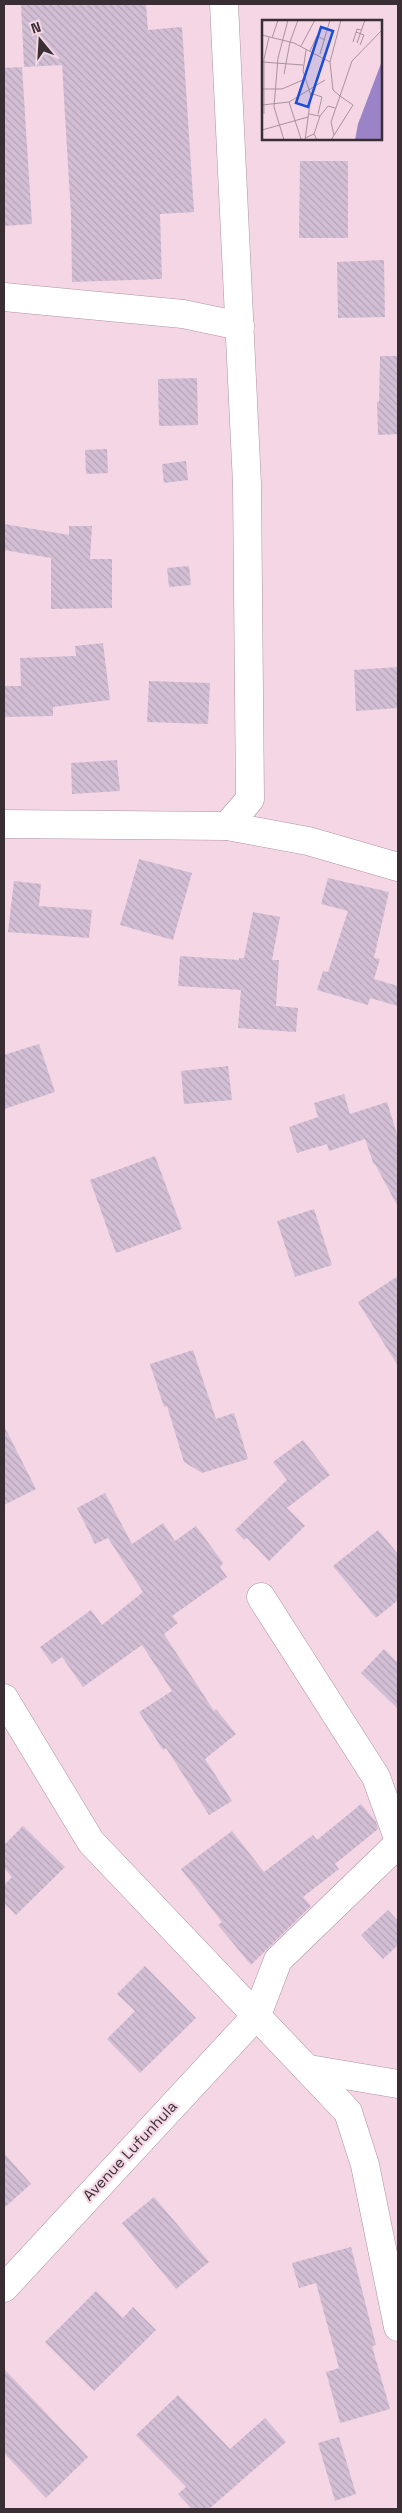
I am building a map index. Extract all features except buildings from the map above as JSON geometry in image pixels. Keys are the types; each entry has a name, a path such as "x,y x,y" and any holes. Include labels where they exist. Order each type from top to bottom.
{"street":[{"path":"224,4 247,484 250,799 227,826"},
{"path":"4,297 183,314 240,326"},
{"path":"4,824 227,826 308,841 398,867"},
{"path":"260,1597 376,1777 398,1838"},
{"path":"7,1715 91,1842 348,2112 365,2164 398,2327"},
{"path":"257,2015 278,1960 398,1844"},
{"name":"Avenue Lufunhula","path":"4,2288 257,2015"},
{"path":"309,2069 398,2084"}]}
